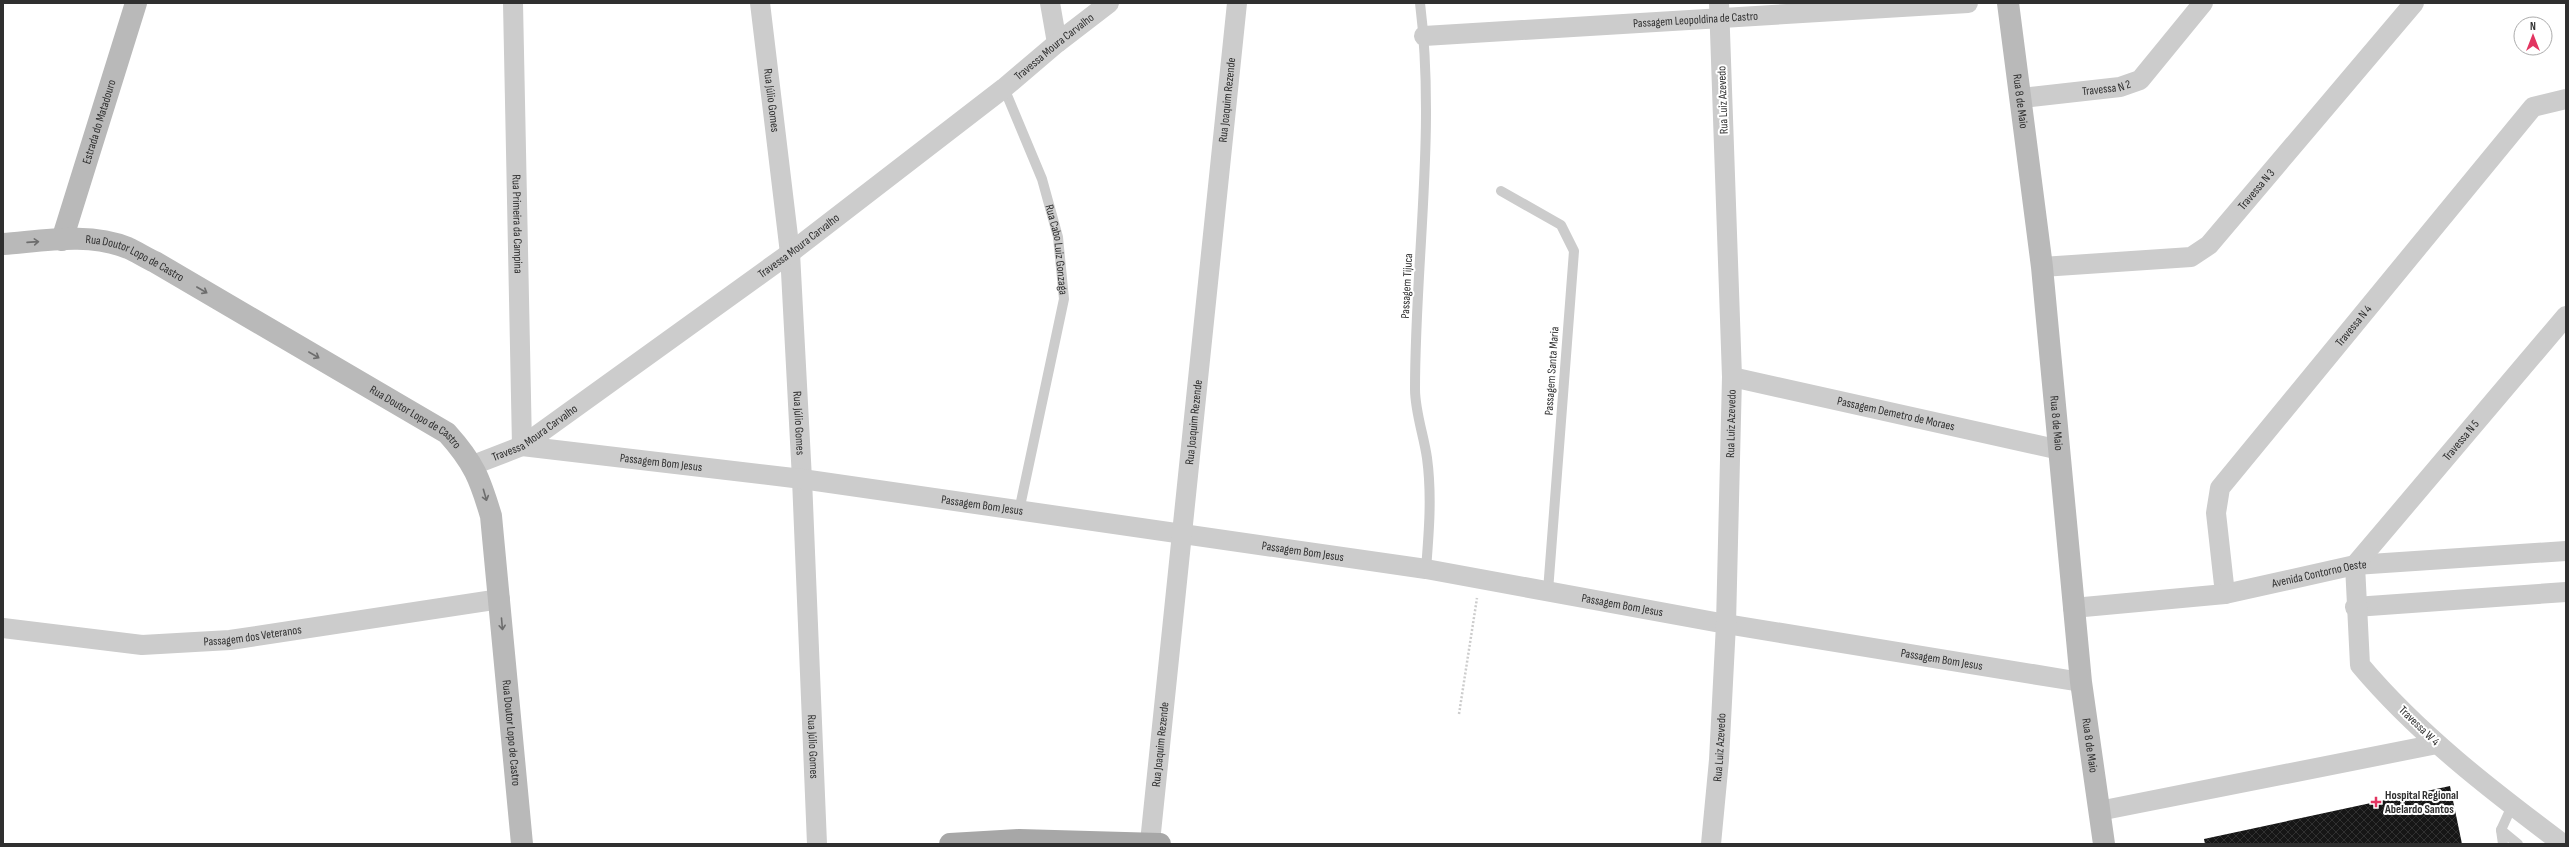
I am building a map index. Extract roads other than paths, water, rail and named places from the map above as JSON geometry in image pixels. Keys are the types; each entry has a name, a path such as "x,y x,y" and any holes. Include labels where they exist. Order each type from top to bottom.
{"main road":[{"name":"Estrada do Matadouro","path":"62,240 136,3"},
{"name":"Rua 8 de Maio","path":"2008,3 2022,98 2042,267 2060,450 2073,608 2081,682 2099,810 2101,841"},
{"name":"Rua Doutor Lopo de Castro","path":"3,244 62,240 94,240 126,248 155,262 447,434 473,465 491,516 522,844"},
{"path":"950,844 1155,843"}],"street":[{"name":"Rua Primeira da Campina","path":"514,3 522,446"},
{"name":"Rua Júlio Gomes","path":"760,3 790,253 802,479 816,844"},
{"path":"1050,3 1057,43"},
{"name":"Travessa Moura Carvalho","path":"473,465 522,446 790,253 1004,88 1057,43 1109,3"},
{"name":"Rua Joaquim Rezende","path":"1155,843 1182,534 1237,3"},
{"name":"Passagem Leopoldina de Castro","path":"1424,36 1719,11 1968,3"},
{"name":"Travessa N 2","path":"2022,98 2120,87 2140,80 2203,3"},
{"name":"Travessa N 3","path":"2042,267 2191,257 2209,245 2414,3"},
{"name":"Rua Luiz Azevedo","path":"1711,844 1719,760 1726,624 1732,377 1719,11"},
{"name":"Travessa N 4","path":"2225,594 2216,513 2220,488 2533,108 2566,99"},
{"name":"Travessa N 5","path":"2355,565 2566,316"},
{"name":"Passagem Demetro de Moraes","path":"1732,377 2060,450"},
{"name":"Passagem Bom Jesus","path":"522,446 802,479 1426,569 1726,624 2081,682"},
{"name":"Avenida Contorno Oeste","path":"2073,608 2225,594 2355,565 2566,551"},
{"name":"Travessa W 4","path":"2355,565 2355,607 2360,665 2438,744 2512,806 2562,844"},
{"path":"2355,607 2566,592"},
{"name":"Passagem dos Veteranos","path":"3,628 142,645 230,640 500,599"},
{"path":"2099,810 2438,744"}],"lane":[{"name":"Passagem Tijuca","path":"1420,3 1424,36 1424,192 1414,391 1427,458 1431,504 1426,569"},
{"name":"Rua Cabo Luiz Gonzaga","path":"1004,88 1042,179 1058,237 1064,299 1019,510"},
{"name":"Passagem Santa Maria","path":"1502,191 1561,225 1574,251 1548,591"},
{"path":"2503,844 2501,830 2512,806"},
{"path":"2501,830 2518,844"}],"place":[{"name":"Hospital Regional Abelardo Santos","path":"2376,802"}]}
